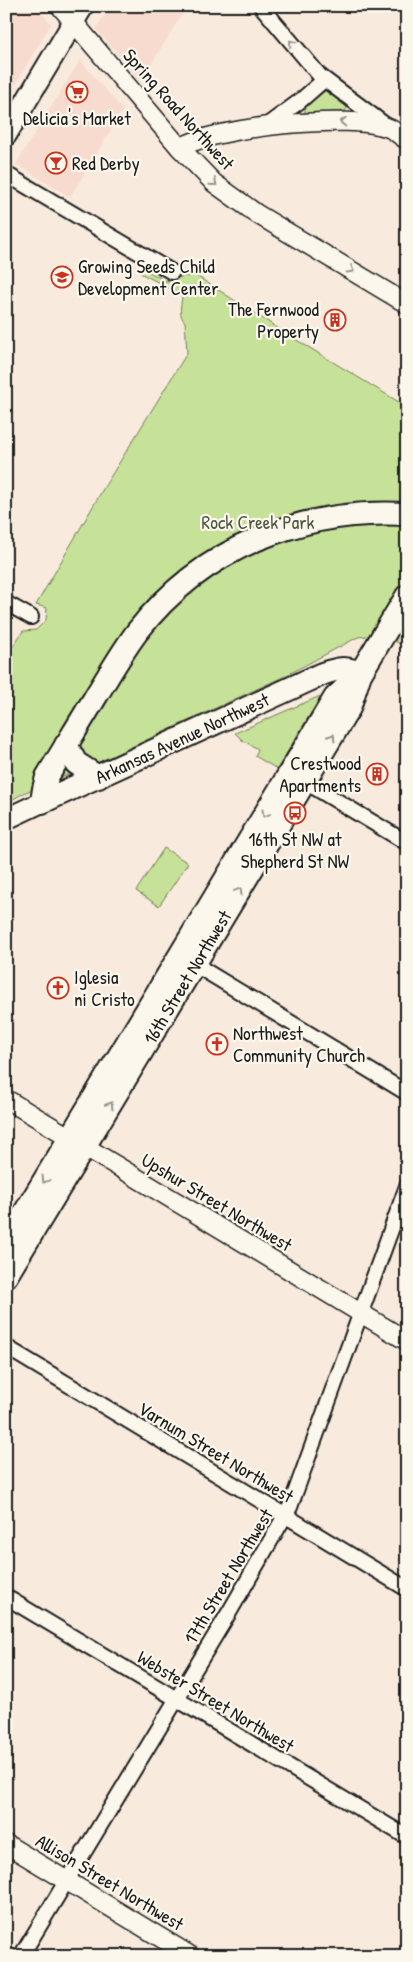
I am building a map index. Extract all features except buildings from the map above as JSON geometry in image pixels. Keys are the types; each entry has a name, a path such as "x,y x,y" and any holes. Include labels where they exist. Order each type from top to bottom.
{"main road":[{"path":"6,135 13,110 79,14"},
{"path":"42,802 45,782 119,658 137,632 167,599 197,573 249,543 303,523 352,514 407,514"},
{"name":"16th Street Northwest","path":"6,1276 78,1143 297,776 336,698 360,674 407,596"},
{"name":"Arkansas Avenue Northwest","path":"6,818 322,674 342,668 360,674"},
{"path":"66,745 76,763 98,777"},
{"name":"16th Street Northwest","path":"6,1244 78,1143"}],"street":[{"name":"Spring Road Northwest","path":"60,6 79,14 180,148 201,171 235,199 407,304"},
{"path":"261,6 324,80 407,140"},
{"path":"266,127 324,80"},
{"path":"180,148 202,138 266,127 334,121 391,129"},
{"path":"6,174 172,272"},
{"path":"6,603 30,617"},
{"path":"297,776 407,843"},
{"path":"187,960 407,1093"},
{"name":"Upshur Street Northwest","path":"6,1099 407,1341"},
{"name":"17th Street Northwest","path":"21,1956 286,1516 407,1186"},
{"name":"Varnum Street Northwest","path":"6,1347 407,1589"},
{"name":"Webster Street Northwest","path":"6,1597 407,1837"},
{"name":"Allison Street Northwest","path":"6,1844 191,1956"}],"shaded area":[{"path":"6,6 36,6 51,24 10,93 6,90"},
{"path":"110,6 187,6 141,81 96,29"},
{"path":"80,60 123,110 70,197 16,164"}],"green space":[{"path":"326,90 346,103 347,108 345,111 305,113 305,106"},
{"name":"Rock Creek Park","path":"140,267 166,281 185,276 190,277 192,273 290,336 407,407 407,649 384,634 358,637 285,676 101,761 26,792 6,803 6,657 23,631 36,630 46,620 47,608 36,605 103,489 187,353 185,322 181,313 182,297 175,291 142,274 139,271"},
{"path":"318,697 320,698 277,769 255,756 258,749 242,740 235,733"},
{"path":"164,848 188,863 159,906 136,891"}],"place":[{"name":"Delicia's Market","path":"77,92"},
{"name":"Red Derby","path":"56,163"},
{"name":"Growing Seeds Child Development Center","path":"62,277"},
{"name":"The Fernwood Property","path":"335,320"},
{"name":"Crestwood Apartments","path":"377,774"},
{"name":"16th St NW at Shepherd St NW","path":"295,813"},
{"name":"Iglesia ni Cristo","path":"58,988"},
{"name":"Northwest Community Church","path":"217,1044"}]}
